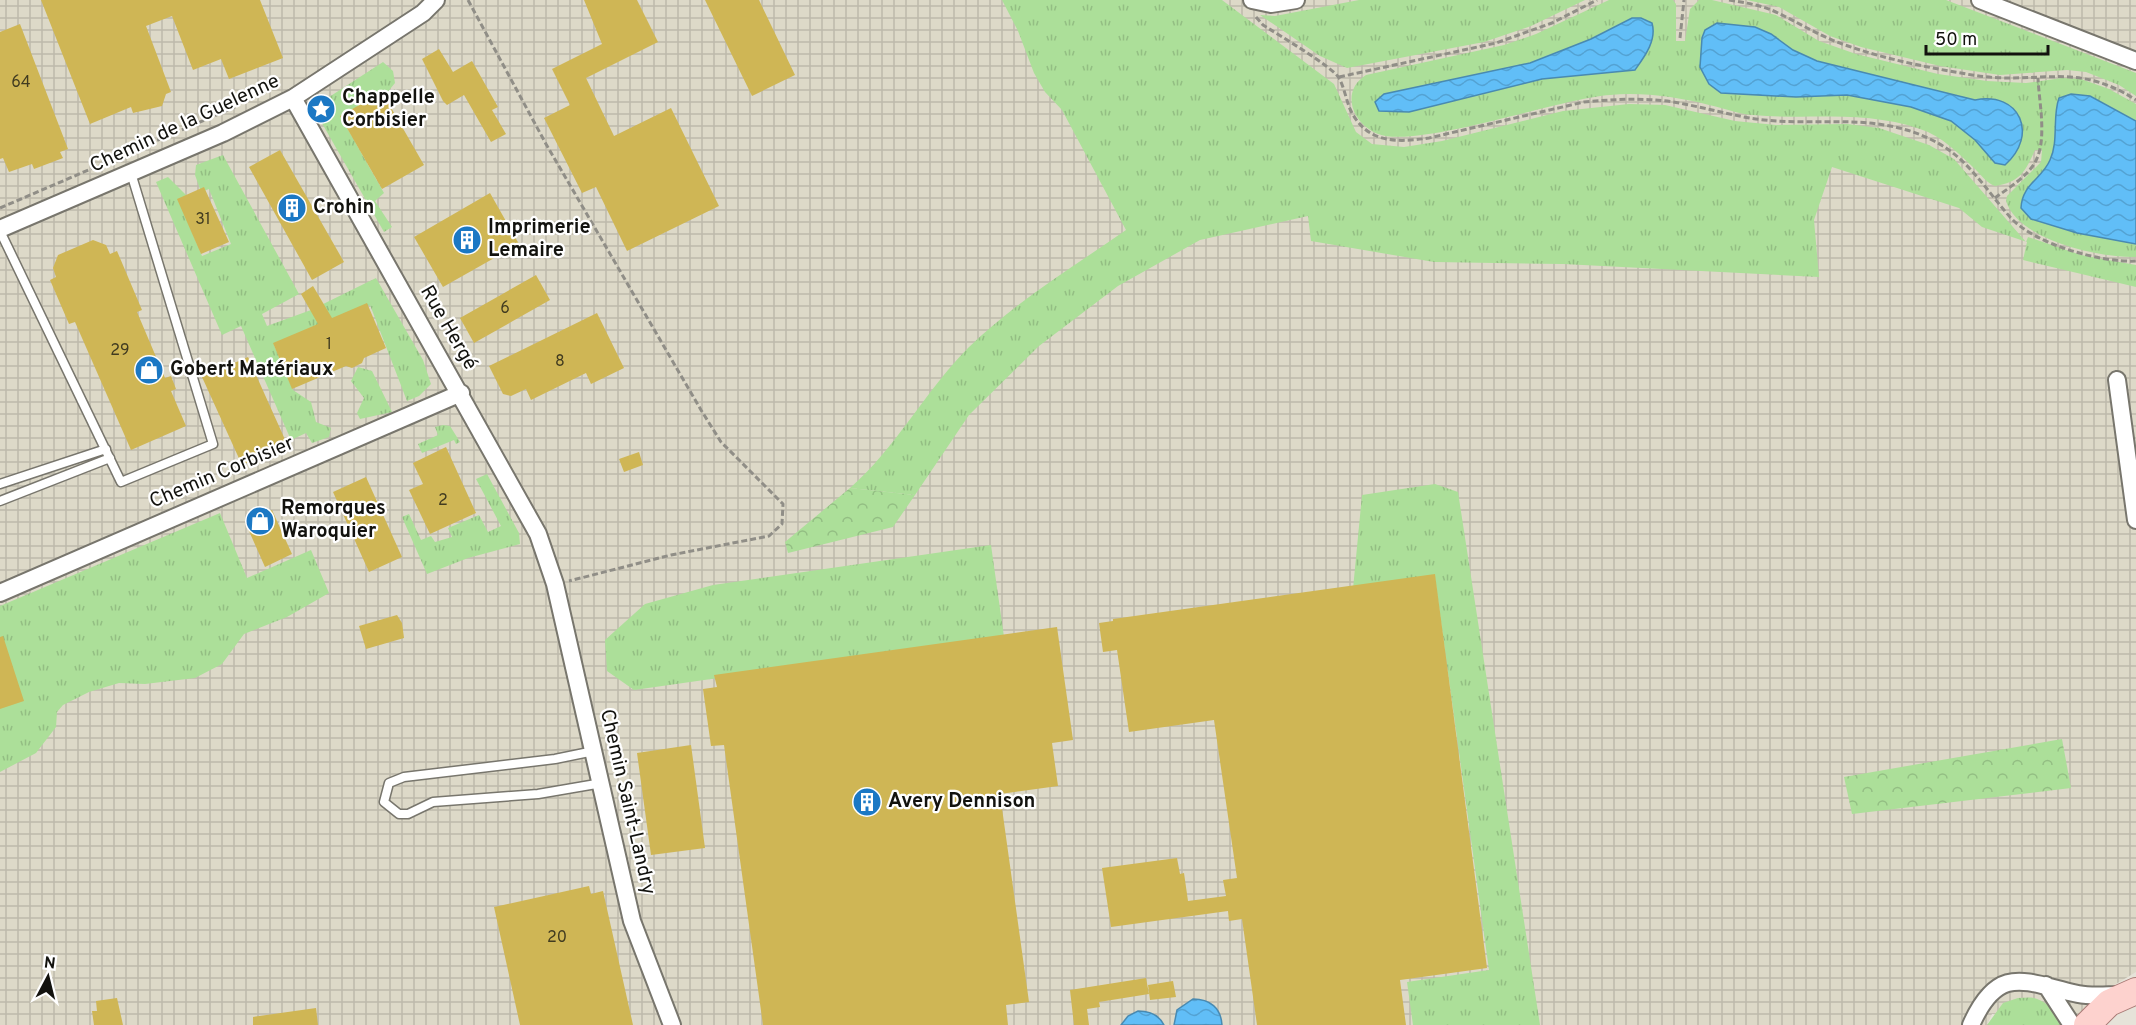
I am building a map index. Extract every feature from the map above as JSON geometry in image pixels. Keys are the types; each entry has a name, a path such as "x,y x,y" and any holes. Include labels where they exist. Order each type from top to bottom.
{"main road":[{"path":"2087,1025 2109,1003 2130,993"}],"street":[{"name":"Chemin de la Guelenne","path":"0,230 223,133 293,98 423,13 436,0"},
{"path":"1251,4 1296,0"},
{"path":"1980,0 2136,61"},
{"name":"Rue Hergé","path":"293,98 461,393 538,534 555,584"},
{"path":"2117,380 2136,520"},
{"name":"Chemin Corbisier","path":"0,593 461,393"},
{"name":"Chemin Saint-Landry","path":"555,584 632,921 672,1025"},
{"path":"1971,1025 1985,999 1997,987 2018,981 2046,985 2080,995 2130,993"},
{"path":"2046,985 2072,1025"}],"lane":[{"path":"0,230 121,482 213,444 131,173"},
{"path":"0,484 106,449"},
{"path":"0,501 110,458"},
{"path":"594,751 555,759 404,777 389,783 384,802 399,814 408,814 433,802 538,794 602,783"}],"path":[{"path":"468,0 546,144 701,410 722,442 783,504 782,525 769,536 671,555 555,584"},
{"path":"1339,77 1497,43 1552,23 1597,0"},
{"path":"1680,38 1684,0"},
{"path":"1729,0 1759,5 1828,39 1882,56 1975,75 2082,77 2111,86 2136,100"},
{"path":"1251,4 1263,25 1339,77 1351,110 1362,128 1371,135 1391,142 1428,138 1584,102 1663,100 1766,120 1843,120 1910,131 1934,141 1953,153 2011,218 2033,236 2104,258 2136,261"},
{"path":"1995,198 2032,167 2038,154 2040,134 2038,77"},
{"path":"0,208 238,106"}],"shaded area":[{"path":"0,0 2136,0 2136,972 2111,987 2076,1025 2061,1025 2061,1020 1992,1014 1987,1025 0,1025"}],"green space":[{"path":"1002,0 1222,0 1334,84 1356,132 1372,144 1404,147 1442,141 1563,111 1629,104 1665,105 1735,121 1776,125 1847,124 1879,128 1929,145 1954,159 2026,242 1982,227 1959,208 1832,167 1814,220 1819,277 1563,264 1434,262 1311,241 1308,216 1200,240 1118,286 1039,346 969,415 915,495 850,488 882,455 952,365 986,331 1065,271 1126,230 1062,110 1045,92 1034,73 1018,31"},
{"path":"1359,0 1585,0 1531,26 1484,42 1347,68 1320,56 1260,15 1275,16"},
{"path":"1609,0 1673,0 1676,4 1676,41 1685,41 1690,9 1699,0 1712,0 1776,15 1819,41 1856,54 1938,74 1987,81 2026,83 2062,78 2081,79 2109,89 2136,104 2136,257 2102,254 2062,244 2026,226 2014,215 2006,201 2007,196 2041,162 2042,150 2035,150 2025,170 2016,179 1995,186 1943,141 1928,132 1899,123 1879,120 1747,114 1685,100 1635,94 1586,98 1455,129 1397,137 1378,134 1369,129 1362,123 1352,107 1353,90 1366,75 1504,45 1536,34"},
{"path":"1747,0 1946,0 2136,73 2136,96 2119,85 2086,72 2067,70 2000,75 1940,66 1861,47 1830,36 1779,7"},
{"path":"383,62 393,71 395,83 386,94 342,119 384,193 375,201 392,227 384,232 319,118 326,99"},
{"path":"223,155 299,294 262,314 267,326 311,310 376,278 423,360 431,384 419,396 407,401 370,305 274,345 293,390 311,402 316,422 331,428 329,437 312,443 306,433 291,440 241,326 222,335 156,182 168,177 188,197 179,201 202,256 231,244 209,189 201,192 195,175 196,165"},
{"path":"2028,237 2081,255 2136,265 2136,287 2023,260"},
{"path":"358,367 372,371 392,412 360,419 357,413 364,398 351,381"},
{"path":"450,426 460,442 456,444 454,440 422,453 418,444 438,435 435,427"},
{"path":"487,474 519,533 520,544 468,558 427,574 402,517 409,514 421,540 431,536 435,542 452,537 448,528 479,515 488,532 501,526 476,479"},
{"path":"1435,484 1458,492 1540,1025 1413,1025 1407,982 1489,970 1435,578 1353,589 1362,495"},
{"path":"850,488 915,495 893,527 788,553 785,542"},
{"path":"220,513 247,578 311,550 329,593 287,617 244,634 222,664 195,678 145,684 119,683 89,692 63,705 57,712 56,727 36,753 0,772 0,606"},
{"path":"991,545 1004,637 634,690 607,671 605,640 645,604 713,585"},
{"path":"2062,739 2071,788 1852,814 1844,777"},
{"path":"2018,998 2038,999 2055,1012 2061,1025 1987,1025 2003,1003"}],"water":[{"path":"1632,18 1641,18 1652,23 1653,29 1649,48 1635,70 1542,79 1409,112 1379,111 1375,102 1384,94 1530,63 1591,39"},
{"path":"1717,23 1755,27 1771,34 1793,50 1817,61 1975,100 1991,99 2003,102 2020,118 2021,141 2005,165 1995,163 1975,140 1951,121 1911,107 1847,95 1796,97 1721,93 1709,84 1700,67 1702,38 1705,30"},
{"path":"2071,94 2090,96 2136,121 2136,244 2077,233 2031,219 2021,208 2025,193 2046,167 2053,153 2059,98"},
{"path":"1193,999 1205,1001 1214,1006 1222,1025 1174,1025 1177,1010"},
{"path":"1138,1011 1154,1014 1164,1025 1121,1025 1128,1016"}],"building":[{"path":"41,0 260,0 283,58 229,79 221,59 193,70 172,16 146,26 171,92 166,94 162,106 133,113 131,107 90,124"},
{"path":"584,0 637,0 658,42 586,78 614,136 671,108 719,206 627,251 596,187 582,193 544,118 570,105 552,69 602,44"},
{"path":"705,0 759,0 795,75 752,96"},
{"path":"20,24 68,149 60,152 63,158 34,169 32,164 9,172 3,158 0,159 0,32"},
{"path":"439,49 453,72 472,61 498,107 492,110 506,134 491,142 464,95 447,105 443,101 422,59"},
{"path":"382,92 424,165 382,189 340,116"},
{"name":"Crohin","path":"280,150 344,262 312,280 249,167"},
{"path":"204,187 229,242 201,254 177,199"},
{"name":"Imprimerie Lemaire","path":"490,193 519,244 443,287 414,237"},
{"path":"93,240 106,245 110,254 117,251 142,310 137,312 165,378 171,376 176,389 171,391 186,426 131,450 75,322 69,324 50,280 56,277 53,268 58,255"},
{"path":"536,275 550,300 474,343 460,318"},
{"path":"313,286 332,318 367,303 386,348 364,358 362,363 352,368 346,366 292,389 273,343 318,324 301,294"},
{"path":"597,313 624,368 591,384 586,373 531,400 526,389 511,396 503,394 489,366"},
{"path":"248,357 287,444 242,465 202,377"},
{"path":"446,447 476,513 430,534 409,490 423,484 413,463"},
{"path":"639,452 643,465 624,472 619,459"},
{"path":"366,477 402,557 369,572 333,492"},
{"path":"272,510 292,554 265,567 245,522"},
{"path":"1435,574 1487,968 1400,980 1406,1025 1257,1025 1242,919 1229,921 1228,911 1111,927 1102,868 1177,858 1180,874 1184,873 1188,901 1226,896 1223,880 1237,878 1214,720 1129,732 1117,650 1103,652 1099,623 1113,621 1113,619"},
{"path":"397,615 402,623 404,638 366,649 359,626"},
{"path":"1057,627 1073,740 1052,743 1058,786 1000,794 1029,1002 1006,1005 1008,1025 763,1025 724,745 711,746 703,689 717,687 714,675"},
{"path":"3,636 24,701 0,709 0,637"},
{"path":"691,745 705,848 651,855 637,753"},
{"path":"589,886 591,894 603,891 633,1025 520,1025 494,907"},
{"path":"1146,978 1149,994 1099,1002 1100,1007 1087,1009 1089,1025 1074,1025 1070,990"},
{"path":"1173,981 1176,997 1150,1000 1148,985"},
{"path":"117,998 123,1025 94,1025 92,1011 97,1011 96,1001"},
{"path":"316,1008 318,1025 253,1025 253,1017"}],"place":[{"name":"Chappelle Corbisier","path":"321,109"},
{"name":"Crohin","path":"292,208"},
{"name":"Imprimerie Lemaire","path":"467,240"},
{"name":"Gobert Matériaux","path":"149,370"},
{"name":"Remorques Waroquier","path":"260,521"},
{"name":"Avery Dennison","path":"867,802"}]}
